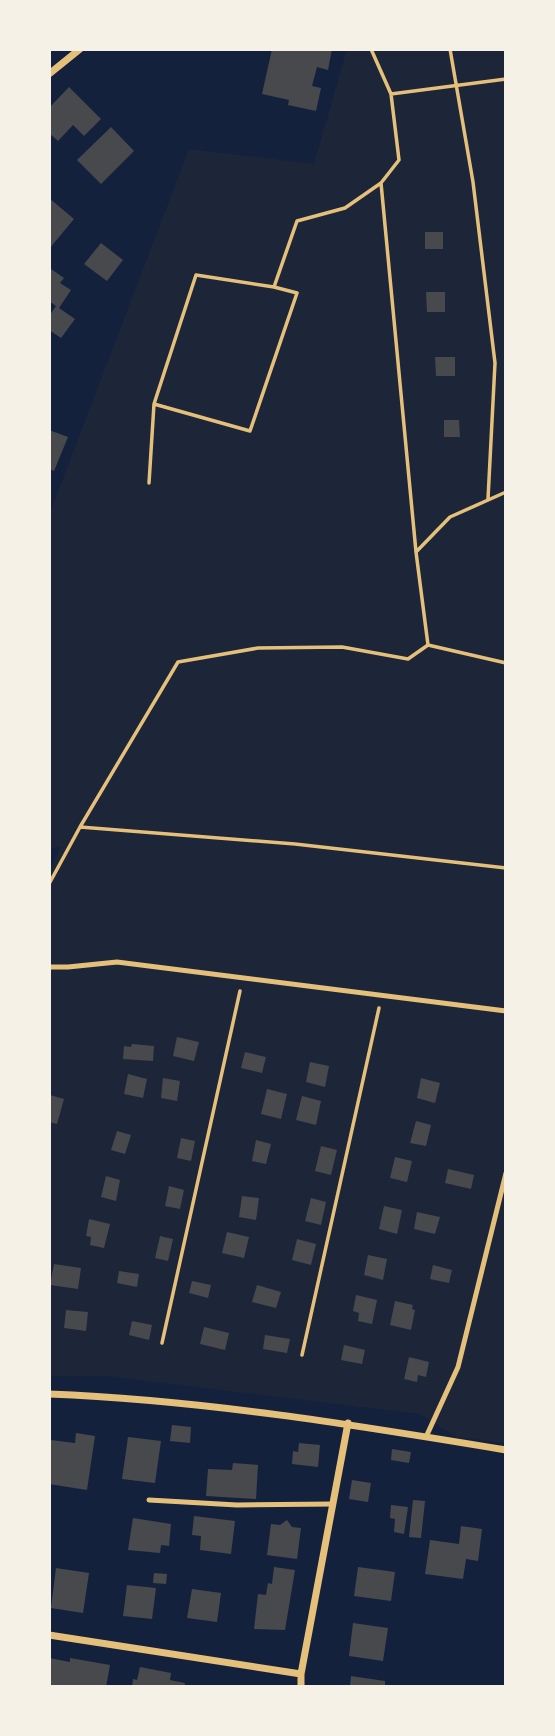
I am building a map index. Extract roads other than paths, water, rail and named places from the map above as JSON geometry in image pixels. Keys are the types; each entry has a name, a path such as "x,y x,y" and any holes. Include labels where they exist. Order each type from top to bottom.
{"street":[{"path":"49,74 80,49"},
{"path":"49,1394 112,1396 348,1423 506,1450"},
{"path":"300,1687 348,1423"},
{"path":"49,1635 301,1674"}],"lane":[{"path":"49,967 117,962 506,1011"},
{"path":"426,1437 458,1367 506,1173"},
{"path":"149,1500 237,1505 333,1504"}]}
